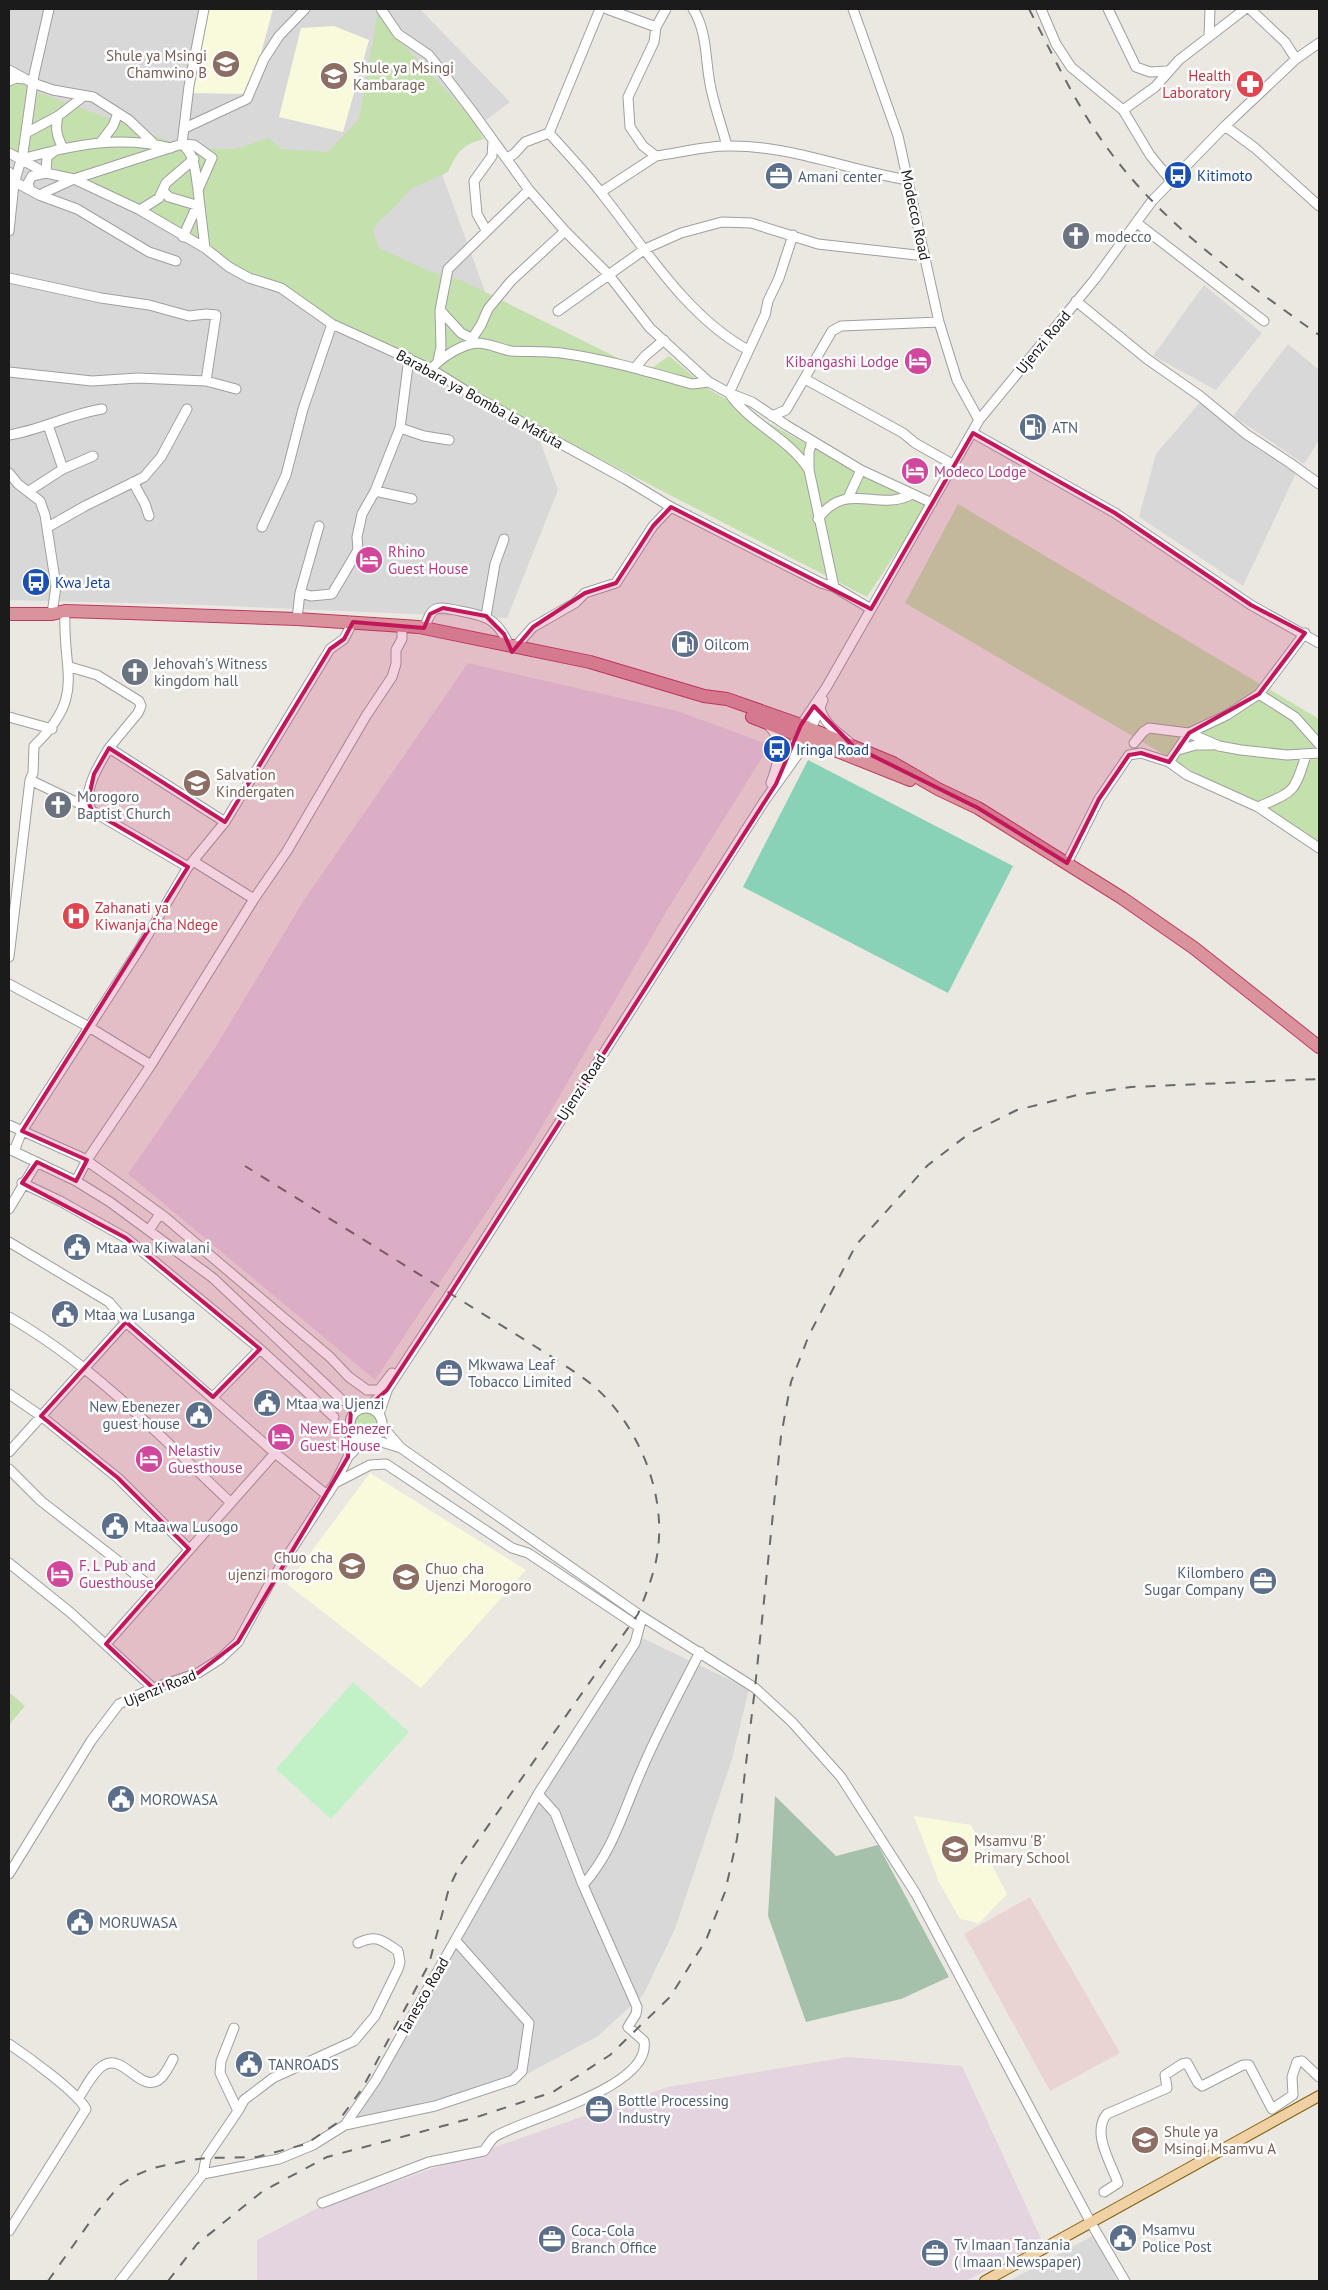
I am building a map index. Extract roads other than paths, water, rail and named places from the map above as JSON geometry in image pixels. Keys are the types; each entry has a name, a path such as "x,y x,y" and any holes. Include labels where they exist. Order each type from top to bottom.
{"highway":[{"path":"9,614 59,612 297,619 424,628 622,671 704,696 727,699 916,783 938,789"},
{"path":"704,696 713,703 763,721 853,746 893,763 938,789 978,808 1067,863 1194,948 1319,1047"}],"main road":[{"path":"985,2281 1002,2277 1091,2223 1319,2098"}],"street":[{"path":"9,231 11,201 22,159 26,133 28,81 49,9"},
{"path":"182,144 189,86 204,9"},
{"path":"185,128 247,99 264,59 279,36 305,9"},
{"path":"381,9 398,34 429,56 529,190 565,231 608,274 650,328 710,382 729,393 752,402 786,425 861,470 932,503"},
{"path":"506,158 514,154 525,142 550,133 600,9"},
{"path":"607,9 656,26"},
{"path":"656,156 643,146 630,127 628,97 654,42 656,26 666,9"},
{"path":"693,9 697,15 705,50 710,88 727,146"},
{"name":"Modecco Road","path":"853,9 898,136 939,322 957,380 979,420"},
{"path":"1041,9 1056,44 1071,67 1123,110 1150,155 1172,182"},
{"path":"1108,9 1136,67 1150,72 1167,71"},
{"path":"1209,37 1210,9"},
{"path":"1123,110 1155,86 1167,71 1245,9"},
{"path":"1250,9 1285,42 1296,60"},
{"name":"Ujenzi Road","path":"387,1390 765,800 786,773 826,688 979,420 1095,279 1152,201 1225,126 1296,60 1319,43"},
{"path":"9,70 28,81"},
{"path":"9,81 28,81 93,97 142,131 153,143"},
{"path":"26,133 58,116 84,96"},
{"path":"101,142 113,126 118,113"},
{"path":"58,116 56,125 61,148"},
{"path":"1225,126 1255,148 1319,206"},
{"path":"550,133 601,192 704,320 731,341 748,350"},
{"path":"486,230 477,214 474,181 492,156 493,141"},
{"path":"22,159 61,148 101,142 153,143 172,148"},
{"path":"140,142 144,147 141,158"},
{"path":"182,144 194,159 205,248"},
{"path":"39,195 74,179 182,144 194,145 212,158 198,190"},
{"path":"601,192 656,156 727,146 795,153 874,174 908,180"},
{"path":"30,190 28,183 32,176 46,173 48,158 61,148"},
{"name":"Barabara ya Bomba la Mafuta","path":"9,152 46,173 74,179 140,210 205,248 214,258 249,278 280,288 332,324 409,358 625,478 671,507 813,579 834,587 872,609"},
{"path":"140,210 159,198 166,183 194,159"},
{"path":"9,172 15,182 39,195 78,209 150,252 176,260"},
{"path":"438,361 441,347 440,310 448,269 529,190"},
{"path":"162,191 169,197 198,203"},
{"path":"183,236 198,203"},
{"path":"558,311 645,249 681,233 722,222 751,223 818,244 925,256"},
{"path":"1137,223 1264,321"},
{"path":"431,370 438,361 470,342 481,325 488,309 511,281 565,231"},
{"path":"729,393 766,315 768,301 779,278 793,235"},
{"path":"9,278 101,298 149,305 189,316 216,315 206,381"},
{"path":"1076,301 1147,359 1200,396 1246,434 1319,484"},
{"path":"440,310 470,342 511,350 561,353 635,368 692,384 710,382"},
{"path":"786,425 786,410 832,331 841,326 939,322"},
{"path":"262,527 286,475 303,409 332,324"},
{"path":"635,368 645,356 664,340"},
{"path":"300,593 311,596 332,594 358,550 357,537 362,514 375,491 400,428 409,358"},
{"path":"9,372 92,381 138,378 206,381 236,389"},
{"path":"805,380 903,433 915,443 954,465"},
{"path":"729,393 738,406 796,452 809,470"},
{"path":"48,528 144,477 161,457 187,408"},
{"path":"9,435 102,409"},
{"path":"772,416 786,410"},
{"path":"48,425 63,469"},
{"path":"400,428 424,436 450,440"},
{"path":"972,433 1115,513 1251,604 1305,633 1319,643"},
{"path":"812,441 809,452 809,470 834,587"},
{"path":"29,490 63,469 93,456"},
{"path":"848,498 861,470"},
{"path":"9,473 13,485 29,490 40,500 48,528 59,612 70,667 68,697 52,728 34,746 33,773 30,780 9,957"},
{"path":"133,482 149,516"},
{"path":"375,491 412,499"},
{"path":"818,519 826,508 848,498 888,501 901,500 912,494"},
{"path":"424,628 430,614 435,609 443,608 486,616 495,623 512,646 533,627 575,603 585,593 616,583 648,532 671,507"},
{"path":"297,619 300,593 319,526"},
{"path":"486,616 495,564 504,539"},
{"path":"353,622 344,639 330,648 225,822 191,864 140,948 11,1150 76,1181 110,1202 213,1278 342,1400 379,1414"},
{"path":"76,1181 87,1160 151,1065 254,899 287,851 366,716 392,677 396,664 396,650 402,639 402,626"},
{"path":"1169,762 1189,733 1227,715 1259,694 1305,633"},
{"path":"70,667 97,675 139,701 141,706 109,748 94,774 88,806"},
{"name":"Ujenzi Road","path":"804,732 820,706 826,688"},
{"path":"1259,694 1295,717 1319,744"},
{"path":"820,706 823,717 829,725 853,746"},
{"path":"9,717 52,728"},
{"path":"763,721 777,735 779,742 773,778 765,800"},
{"path":"1134,743 1149,728 1189,733 1217,745"},
{"path":"1178,750 1196,745 1217,745 1271,754 1306,755 1319,753"},
{"path":"109,748 225,822"},
{"path":"1067,863 1099,799 1129,755 1141,753 1169,762 1187,775 1258,808 1319,848"},
{"path":"1258,808 1290,793 1298,782 1306,755"},
{"path":"30,780 88,806 92,812 100,817 254,899"},
{"path":"9,869 19,870"},
{"path":"9,984 89,1027 151,1065"},
{"path":"9,1124 87,1160 160,1214 330,1357 349,1377 367,1390 379,1390 428,1328"},
{"path":"9,1209 22,1183 37,1162"},
{"path":"22,1183 60,1200 126,1238 260,1349 334,1417"},
{"path":"149,1230 160,1214"},
{"path":"9,1242 109,1302 126,1322 275,1453 327,1495"},
{"path":"9,1316 83,1368 143,1420 230,1502"},
{"path":"9,1452 126,1322"},
{"path":"213,1397 260,1349"},
{"path":"350,1419 387,1390"},
{"path":"387,1390 379,1414 382,1426 401,1448 641,1622"},
{"path":"9,1394 41,1416 118,1478 189,1549"},
{"path":"342,1400 350,1419 351,1430 348,1457"},
{"path":"348,1457 368,1440 379,1434 382,1426"},
{"path":"351,1430 356,1436 401,1448"},
{"path":"106,1644 275,1453"},
{"name":"Ujenzi Road","path":"9,1874 107,1718 119,1704 153,1688 198,1674 220,1659 238,1642 271,1581 335,1483 348,1457"},
{"path":"335,1483 370,1465 386,1464 505,1543 528,1553 641,1622 700,1652 755,1688 792,1722 847,1784 916,1894 1091,2223 1125,2281"},
{"path":"9,1469 41,1501 154,1589"},
{"path":"9,1563 106,1644 153,1688"},
{"name":"Tanesco Road","path":"203,2174 279,2159 313,2145 345,2125 376,2080 538,1794 635,1642 641,1622"},
{"path":"583,1885 596,1871 609,1850 642,1769 700,1652"},
{"path":"322,2203 361,2186 428,2162 484,2151 495,2137 578,2102 619,2081 636,2066 644,2049 644,2041 628,2027 636,2014 637,2007 583,1885 555,1812 538,1794"},
{"path":"120,2281 203,2174 206,2158 244,2100 273,2078 354,2041 375,2016 398,1969 400,1962 398,1951 378,1939 369,1937 358,1943"},
{"path":"345,2125 435,2106 519,2076 524,2063 529,2023 455,1940"},
{"path":"234,2028 233,2036 221,2061 220,2073 238,2111"},
{"path":"9,2044 27,2056 78,2099 86,2109 9,2231"},
{"path":"78,2099 104,2065 111,2063 123,2067 144,2081 152,2083 162,2077 174,2059"},
{"path":"1104,2192 1118,2183 1100,2133 1100,2122 1106,2114 1167,2088 1165,2075 1182,2064 1187,2063 1198,2083 1202,2086 1242,2065 1249,2066 1272,2108 1289,2100 1293,2095 1292,2076 1297,2062 1302,2061 1319,2077"}],"railway":[{"path":"1029,9 1068,85 1101,140 1136,183 1159,208 1210,254 1319,335"},
{"path":"168,2281 197,2244 263,2191 327,2157 480,2116 553,2092 610,2055 670,1997 706,1940 725,1892 737,1839 755,1688 781,1436 791,1382 809,1335 856,1245 928,1165 970,1133 1017,1110 1077,1095 1131,1087 1319,1079"},
{"path":"48,2281 97,2212 120,2185 134,2176 153,2168 185,2161 206,2158 257,2157 306,2144 337,2123 362,2089 429,1964 449,1888 459,1867 638,1614 656,1561 659,1538 658,1514 655,1490 648,1467 626,1424 596,1388 549,1355 245,1166"}],"place":[{"name":"Shule ya Msingi Chamwino B","path":"226,64"},
{"name":"Shule ya Msingi Kambarage","path":"334,76"},
{"name":"Health Laboratory","path":"1250,84"},
{"name":"Kitimoto","path":"1178,175"},
{"name":"Amani center","path":"779,176"},
{"name":"modecco","path":"1076,236"},
{"name":"Kibangashi Lodge","path":"918,361"},
{"name":"ATN","path":"1033,427"},
{"name":"Modeco Lodge","path":"915,471"},
{"name":"Rhino Guest House","path":"369,560"},
{"name":"Kwa Jeta","path":"36,582"},
{"name":"Oilcom","path":"685,644"},
{"name":"Jehovah's Witness kingdom hall","path":"135,672"},
{"name":"Iringa Road","path":"777,749"},
{"name":"Salvation Kindergaten","path":"197,783"},
{"name":"Morogoro Baptist Church","path":"58,805"},
{"name":"Zahanati ya Kiwanja cha Ndege","path":"76,916"},
{"name":"Mtaa wa Kiwalani","path":"77,1247"},
{"name":"Mtaa wa Lusanga","path":"65,1314"},
{"name":"Mkwawa Leaf Tobacco Limited","path":"449,1373"},
{"name":"Mtaa wa Ujenzi","path":"267,1403"},
{"name":"New Ebenezer guest house","path":"199,1415"},
{"name":"New Ebenezer Guest House","path":"281,1437"},
{"name":"Nelastiv Guesthouse","path":"149,1459"},
{"name":"Mtaa wa Lusogo","path":"115,1526"},
{"name":"Chuo cha ujenzi morogoro","path":"352,1566"},
{"name":"F. L Pub and Guesthouse","path":"60,1574"},
{"name":"Chuo cha Ujenzi Morogoro","path":"406,1577"},
{"name":"Kilombero Sugar Company","path":"1263,1581"},
{"name":"MOROWASA","path":"121,1799"},
{"name":"Msamvu 'B' Primary School","path":"955,1849"},
{"name":"MORUWASA","path":"80,1922"},
{"name":"TANROADS","path":"249,2064"},
{"name":"Bottle Processing Industry","path":"599,2109"},
{"name":"Shule ya Msingi Msamvu A","path":"1145,2140"},
{"name":"Msamvu Police Post","path":"1123,2238"},
{"name":"Coca-Cola Branch Office","path":"552,2239"},
{"name":"Tv Imaan Tanzania ( Imaan Newspaper)","path":"935,2253"}]}
